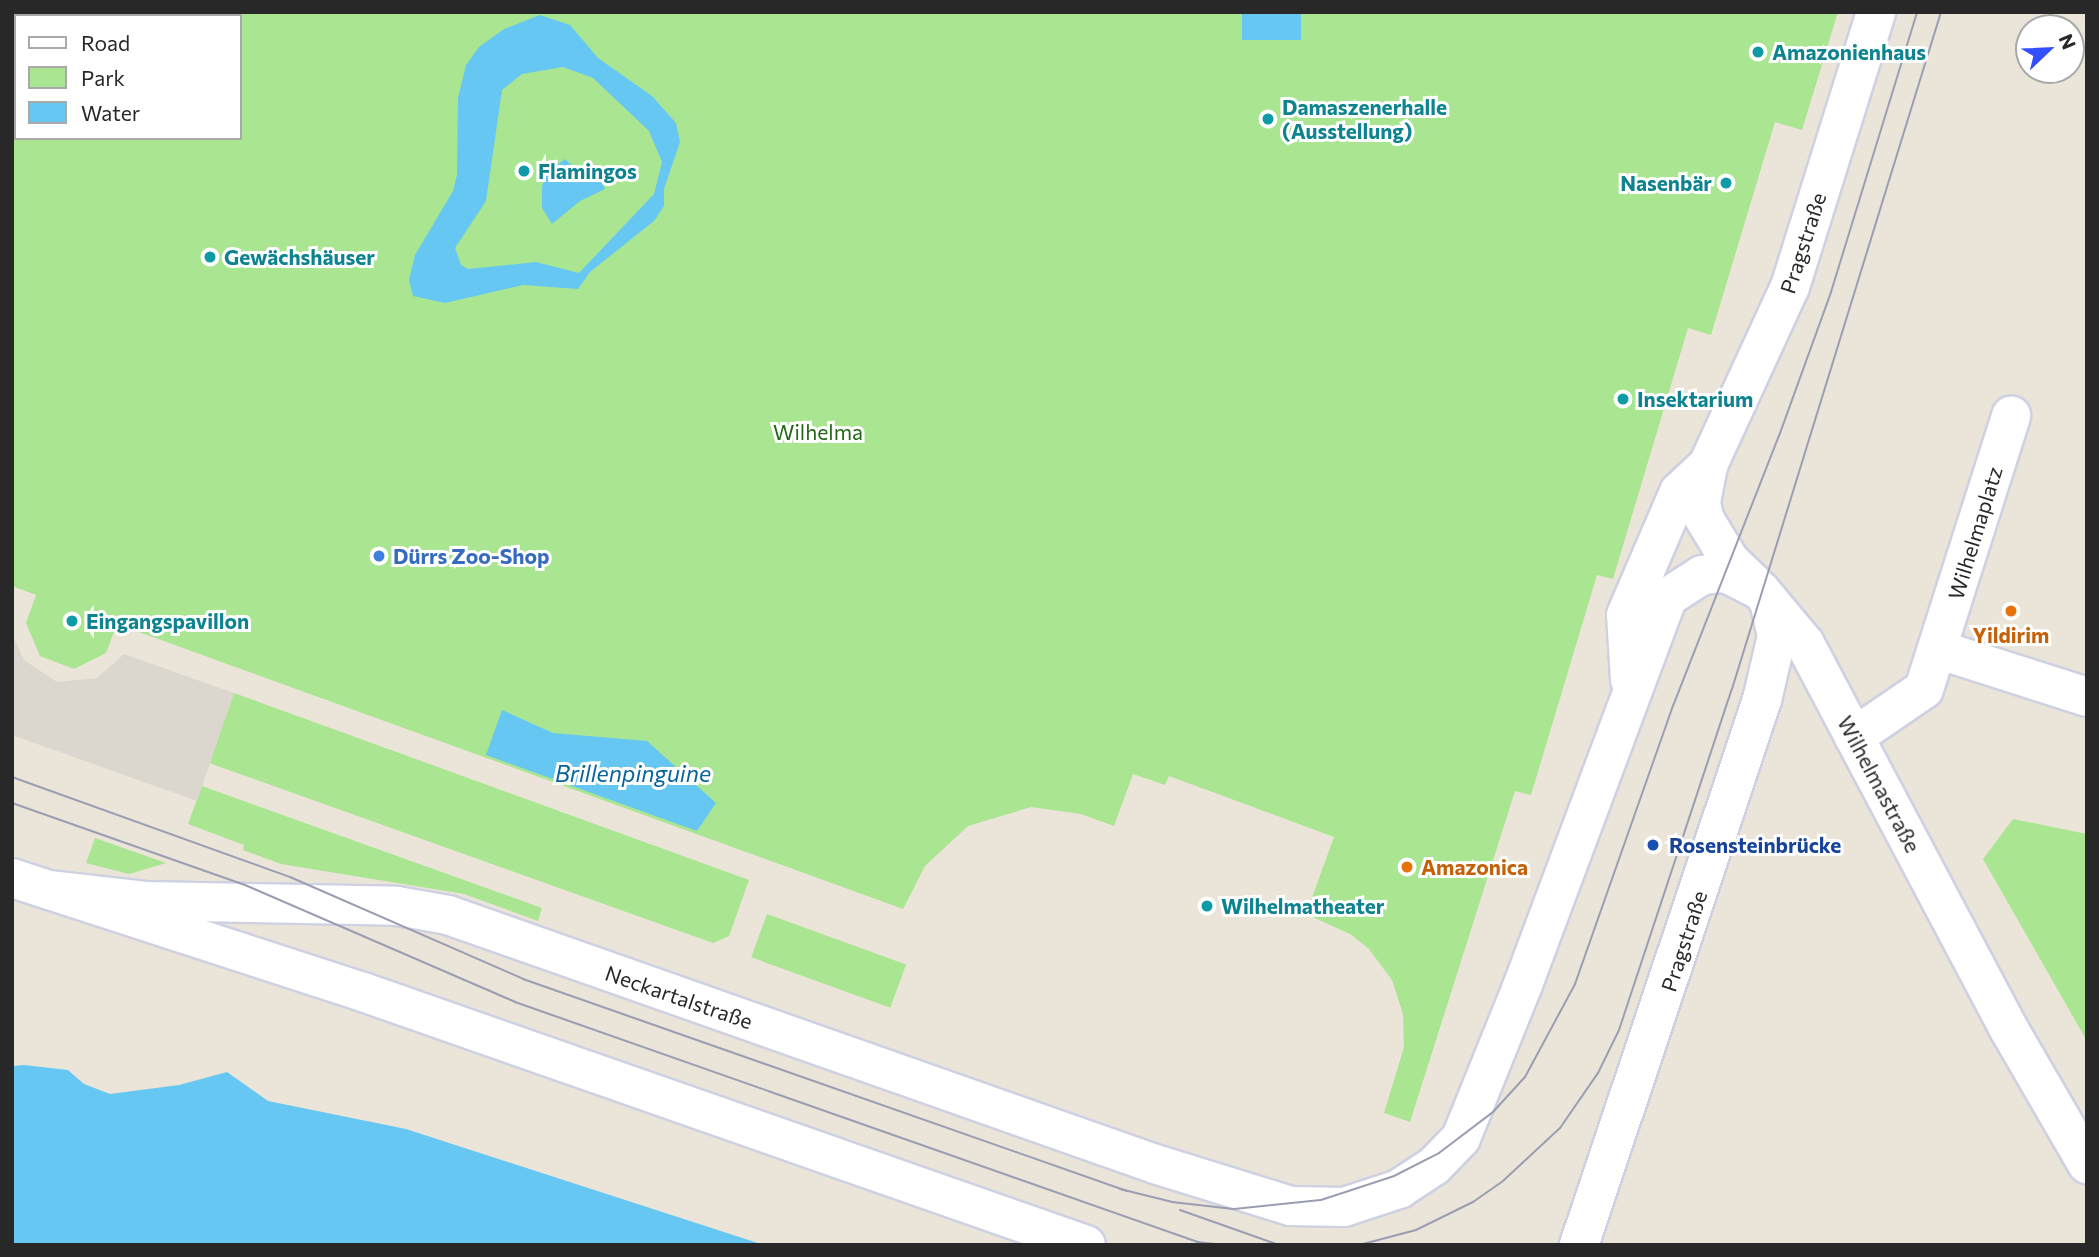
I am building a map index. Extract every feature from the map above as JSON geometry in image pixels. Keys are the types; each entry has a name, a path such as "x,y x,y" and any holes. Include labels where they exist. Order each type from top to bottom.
{"main road":[{"name":"Pragstraße","path":"1580,1244 1762,700 1777,636 1763,593 1730,561 1704,518 1701,502 1708,466 1790,286 1876,12"},
{"name":"Wilhelmaplatz","path":"1854,737 1924,689 1940,650 2011,415"},
{"name":"Pragstraße","path":"1522,987 1630,690 1626,615 1679,492 1708,466"},
{"name":"Wilhelmastraße","path":"1630,690 1668,597 1676,589 1702,575 1718,573 1744,579 1763,593 1804,644 2010,1031 2087,1164"},
{"path":"1940,650 2087,697"},
{"name":"Neckartalstraße","path":"12,878 363,992 1086,1245"},
{"name":"Neckartalstraße","path":"49,890 145,901 397,906 447,915 1155,1164 1291,1206 1314,1209 1365,1203 1399,1189 1434,1166 1466,1128 1522,987"}],"green space":[{"name":"Wilhelma","path":"12,12 1838,12 1802,130 1775,122 1711,335 1688,328 1613,579 1597,575 1531,795 1515,791 1410,1122 1384,1113 1404,1047 1403,1014 1392,980 1368,948 1350,934 1306,914 1334,837 1169,776 1165,785 1133,774 1114,826 1081,814 1031,807 968,826 925,866 903,909 117,624 106,653 74,669 40,656 26,623 36,595 12,586"},
{"path":"234,693 749,880 729,936 713,943 209,763"},
{"path":"202,786 542,908 538,921 464,894 281,864 243,850 244,845 188,824"},
{"path":"2013,819 2087,834 2087,1041 1983,859"},
{"path":"95,838 166,863 129,874 86,863"},
{"path":"767,914 906,965 890,1008 751,957"}],"shaded area":[{"path":"12,634 24,660 57,682 97,678 124,654 234,693 197,801 12,735"}],"water":[{"path":"1242,12 1301,12 1301,40 1242,40"},
{"path":"540,15 570,25 598,58 652,96 676,123 680,142 664,189 664,206 654,221 590,272 578,289 523,285 445,303 413,296 409,280 415,255 453,191 457,175 458,98 466,65 479,47 504,29","holes":["563,67 593,78 649,131 662,162 654,194 579,273 536,262 468,269 461,265 455,248 486,201 502,90 522,74"]},
{"path":"565,159 575,168 599,176 605,189 580,201 552,224 542,208 542,186 548,172"},
{"name":"Brillenpinguine","path":"502,710 553,733 647,741 716,803 697,831 486,755"},
{"path":"12,1066 68,1070 84,1084 110,1094 179,1085 227,1072 268,1101 406,1129 764,1245 12,1245"}],"tram line":[{"path":"1120,1189 1172,1202 1234,1209 1321,1200 1394,1176 1439,1153 1493,1112 1525,1077 1575,984 1673,706 1779,436 1831,292 1917,12"},
{"path":"1359,1245 1416,1230 1473,1202 1504,1180 1560,1128 1598,1073 1619,1030 1732,689 1941,12"},
{"path":"12,777 290,877 523,979 1127,1191"},
{"path":"12,803 245,885 515,1002 1206,1245"},
{"path":"1180,1210 1279,1245"},
{"path":"1197,1242 1227,1245"}],"place":[{"name":"Amazonienhaus","path":"1758,52"},
{"name":"Damaszenerhalle (Ausstellung)","path":"1268,119"},
{"name":"Flamingos","path":"524,171"},
{"name":"Nasenbär","path":"1726,183"},
{"name":"Gewächshäuser","path":"210,257"},
{"name":"Insektarium","path":"1623,399"},
{"name":"Dürrs Zoo-Shop","path":"379,556"},
{"name":"Yildirim","path":"2011,611"},
{"name":"Eingangspavillon","path":"72,621"},
{"name":"Rosensteinbrücke","path":"1653,845"},
{"name":"Amazonica","path":"1407,867"},
{"name":"Wilhelmatheater","path":"1207,906"}]}
